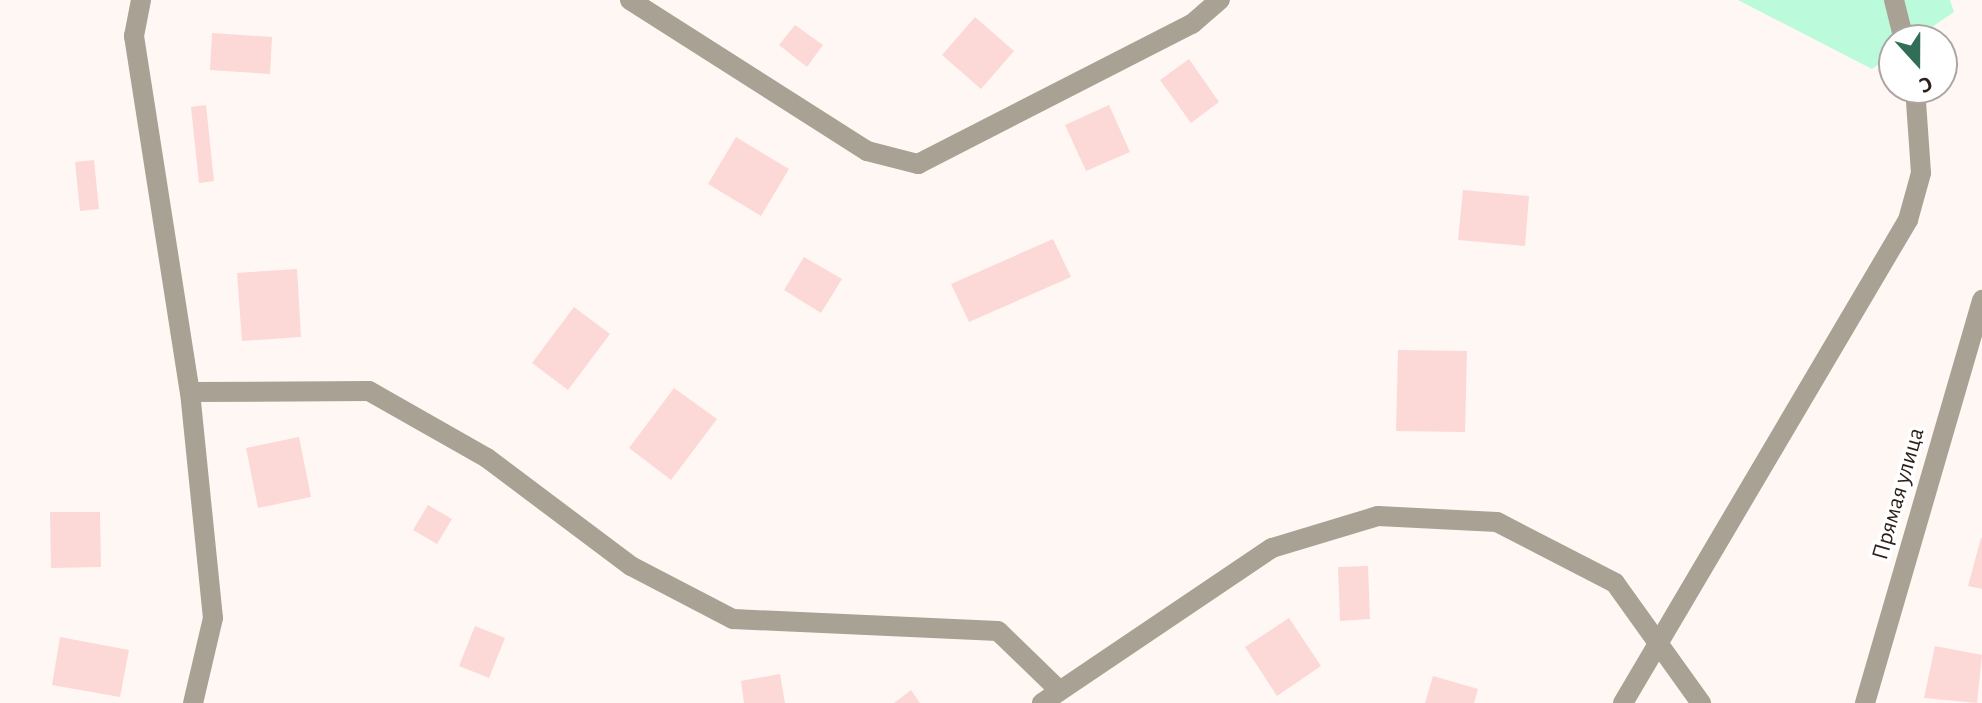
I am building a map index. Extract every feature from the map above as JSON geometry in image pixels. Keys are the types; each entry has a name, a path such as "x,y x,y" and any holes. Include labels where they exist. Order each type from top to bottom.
{"street":[{"path":"141,0 134,36 190,392 213,618 193,703"},
{"path":"630,0 867,151 918,164 1192,24 1220,0"},
{"path":"1894,0 1900,24"},
{"path":"1623,703 1908,220 1921,173 1916,104"},
{"name":"Прямая улица","path":"1865,703 1982,300"},
{"path":"190,392 369,391 487,458 631,566 733,619 998,631 1060,691"},
{"path":"1042,703 1272,548 1378,516 1497,522 1615,583 1662,639 1701,703"}],"green space":[{"path":"1738,0 1950,0 1954,12 1936,24 1878,24 1878,65 1872,69"}],"building":[{"path":"975,17 1014,51 981,89 942,55"},
{"path":"795,25 823,45 807,67 779,45"},
{"path":"212,33 272,37 270,74 210,70"},
{"path":"1189,59 1219,102 1191,123 1160,80"},
{"path":"206,105 214,181 199,183 191,107"},
{"path":"1109,105 1130,152 1086,171 1065,125"},
{"path":"736,137 789,169 761,216 708,184"},
{"path":"94,160 99,209 80,211 75,162"},
{"path":"1463,190 1529,196 1525,246 1458,240"},
{"path":"1053,239 1071,277 969,322 951,284"},
{"path":"804,257 842,279 821,313 784,290"},
{"path":"297,269 301,337 242,341 237,273"},
{"path":"574,307 610,334 568,390 532,363"},
{"path":"1398,350 1467,351 1465,432 1396,431"},
{"path":"674,388 717,419 671,480 629,448"},
{"path":"299,437 311,497 258,508 246,448"},
{"path":"428,505 452,519 437,544 413,530"},
{"path":"50,512 100,512 101,567 51,568"},
{"path":"1982,538 1982,589 1968,586"},
{"path":"1368,566 1370,619 1340,621 1338,567"},
{"path":"1289,618 1321,666 1277,696 1245,647"},
{"path":"475,626 505,638 489,678 459,666"},
{"path":"60,637 129,650 120,697 52,685"},
{"path":"1935,646 1982,655 1977,703 1924,698"},
{"path":"780,674 785,703 744,703 741,681"},
{"path":"1433,676 1478,689 1474,703 1425,703"},
{"path":"911,690 920,703 894,703"}]}
